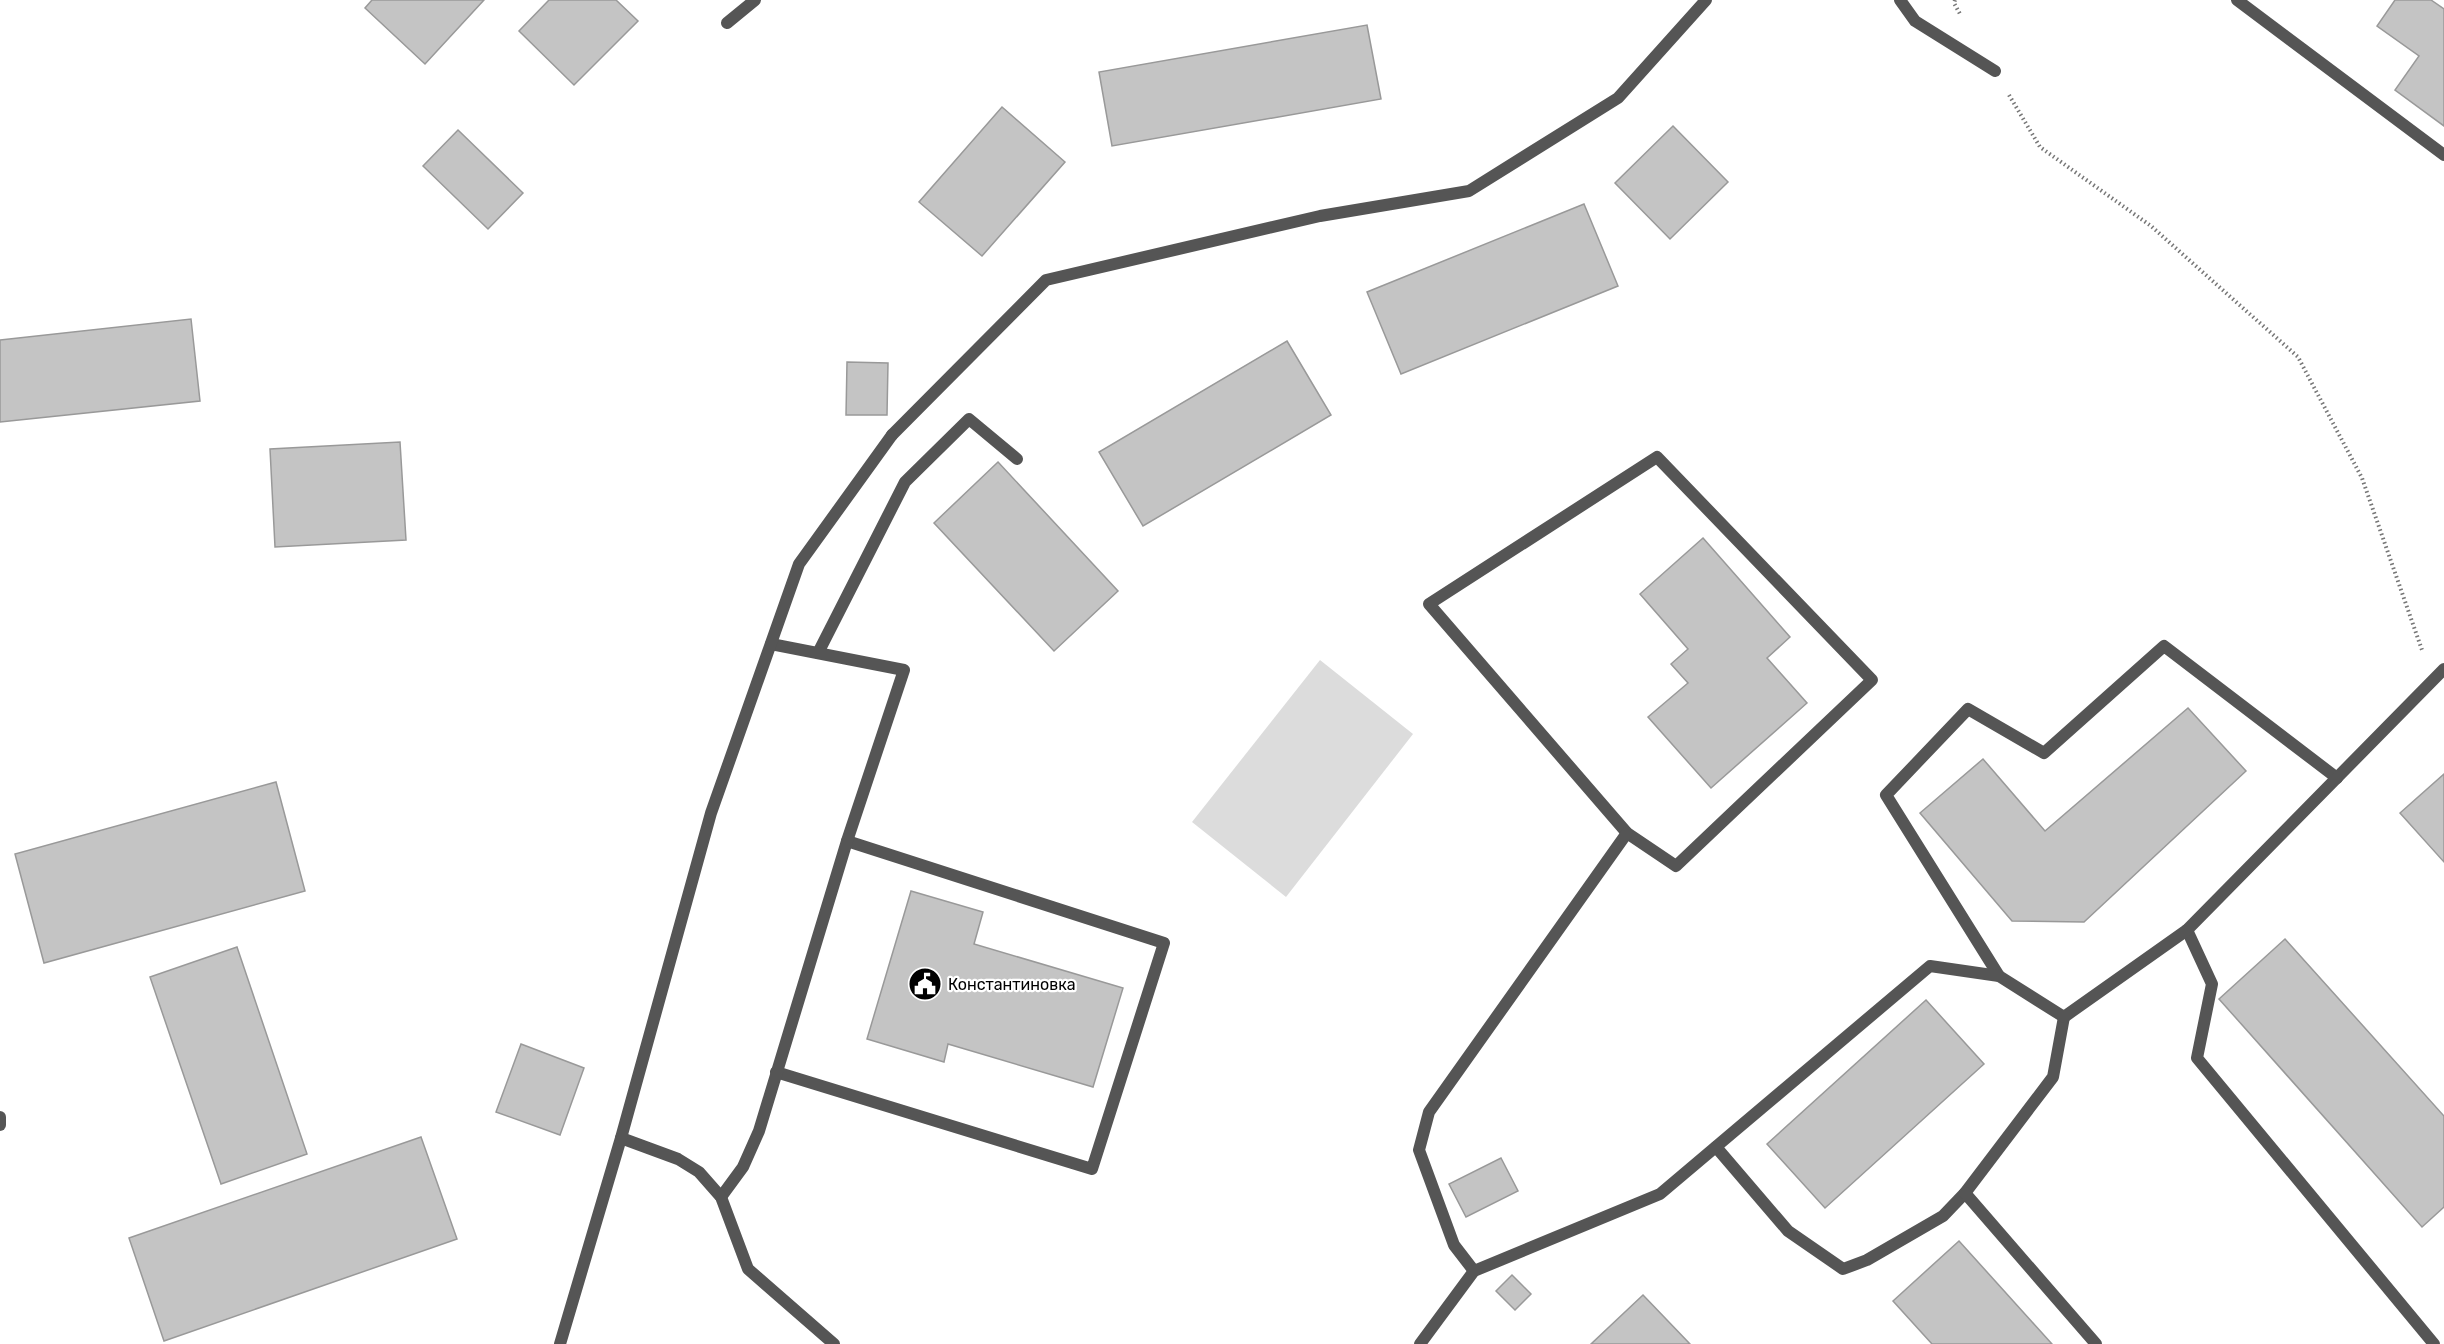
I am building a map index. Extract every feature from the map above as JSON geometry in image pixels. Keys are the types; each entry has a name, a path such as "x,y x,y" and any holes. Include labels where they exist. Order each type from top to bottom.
{"street":[{"path":"727,23 755,0"},
{"path":"560,1344 621,1138 711,813 799,564 892,435 1046,280 1320,216 1469,192 1618,98 1706,0"},
{"path":"1900,0 1915,21 1995,71"},
{"path":"2237,0 2444,155"},
{"path":"818,653 905,482 969,419 1017,459"},
{"path":"1657,457 1872,680 1676,866 1627,833 1428,604 1657,457"},
{"path":"721,1197 743,1167 759,1131 847,841 904,670 771,644"},
{"path":"1999,976 1886,795 1968,709 2044,753 2164,646 2337,778"},
{"path":"1716,1147 1788,1231 1843,1269 1867,1260 1943,1216 1965,1192 2053,1077 2064,1017 2187,930 2444,669"},
{"path":"1474,1271 1454,1245 1419,1150 1429,1112 1627,833"},
{"path":"776,1072 1092,1169 1164,943 847,841"},
{"path":"2187,930 2212,984 2197,1058 2434,1344"},
{"path":"1420,1344 1474,1271 1660,1194 1930,966 1999,976 2064,1017"},
{"path":"0,1117 0,1125"},
{"path":"621,1138 678,1159 699,1172 721,1197 748,1269 834,1344"},
{"path":"1965,1192 2096,1344"}],"path":[{"path":"1955,0 1953,3 1965,22"},
{"path":"1995,71 2040,147 2151,226 2298,357 2362,478 2432,679"}],"shaded area":[{"path":"1320,660 1413,734 1286,897 1192,822"}],"building":[{"path":"372,0 484,0 425,64 365,8"},
{"path":"549,0 616,0 638,21 574,85 519,31"},
{"path":"2395,0 2431,0 2444,9 2444,126 2395,90 2419,56 2377,26"},
{"path":"1367,25 1381,99 1112,146 1099,72"},
{"path":"1002,107 1065,162 982,256 919,202"},
{"path":"1673,126 1728,182 1670,239 1615,183"},
{"path":"458,130 523,193 488,229 423,166"},
{"path":"1584,204 1618,286 1401,374 1367,292"},
{"path":"191,319 200,401 0,422 0,340"},
{"path":"1287,341 1331,415 1143,526 1099,452"},
{"path":"847,362 888,363 887,415 846,415"},
{"path":"400,442 406,540 275,547 270,449"},
{"path":"998,462 1118,591 1054,651 934,523"},
{"path":"1703,538 1790,637 1767,658 1807,703 1711,788 1648,717 1688,683 1671,664 1688,649 1640,594"},
{"path":"2188,708 2246,771 2084,922 2012,921 1920,813 1983,759 2045,831"},
{"path":"2444,774 2444,862 2400,813"},
{"path":"276,782 305,891 44,963 15,854"},
{"path":"911,891 983,912 974,944 1123,988 1093,1087 948,1044 944,1062 867,1039"},
{"path":"2285,939 2444,1116 2444,1207 2422,1227 2219,999"},
{"path":"237,947 307,1154 221,1184 150,977"},
{"path":"1926,1000 1984,1064 1825,1208 1767,1144"},
{"path":"521,1044 584,1068 560,1135 496,1112"},
{"path":"421,1137 457,1239 164,1341 129,1238"},
{"path":"1501,1158 1518,1191 1466,1217 1449,1184"},
{"path":"1959,1241 2052,1344 1932,1344 1893,1301"},
{"path":"1512,1275 1531,1294 1515,1310 1496,1291"},
{"path":"1643,1295 1690,1344 1591,1344"}],"place":[{"name":"Константиновка","path":"925,984"}]}
